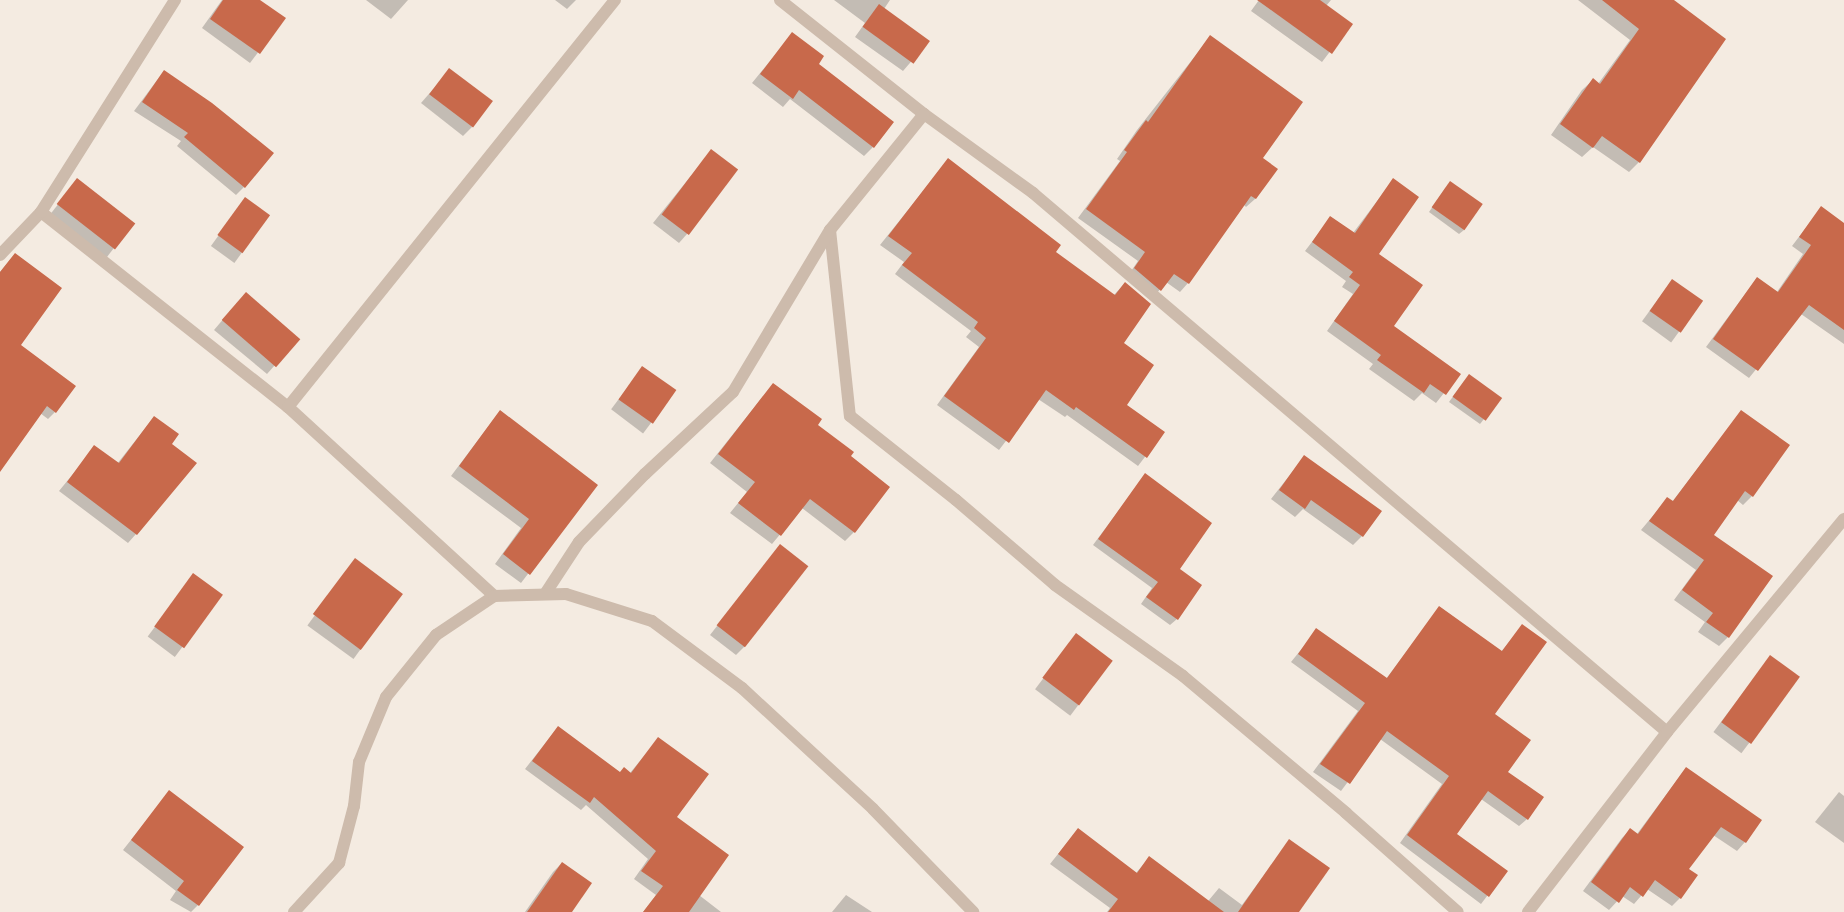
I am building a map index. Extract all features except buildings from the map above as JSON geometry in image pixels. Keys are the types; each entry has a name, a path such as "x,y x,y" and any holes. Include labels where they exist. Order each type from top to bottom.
{"street":[{"path":"0,255 41,212 175,0"},
{"path":"288,407 615,0"},
{"path":"780,0 924,114 1033,193 1668,732"},
{"path":"545,594 579,542 645,474 733,392 830,230 924,114"},
{"path":"41,212 288,407 494,596"},
{"path":"830,230 850,416 956,500 1055,585 1183,676 1346,813 1458,912"},
{"path":"1528,912 1668,732 1844,519"},
{"path":"294,912 339,863 354,806 359,762 386,697 436,635 494,596 566,594 652,621 742,688 873,809 973,912"}]}
